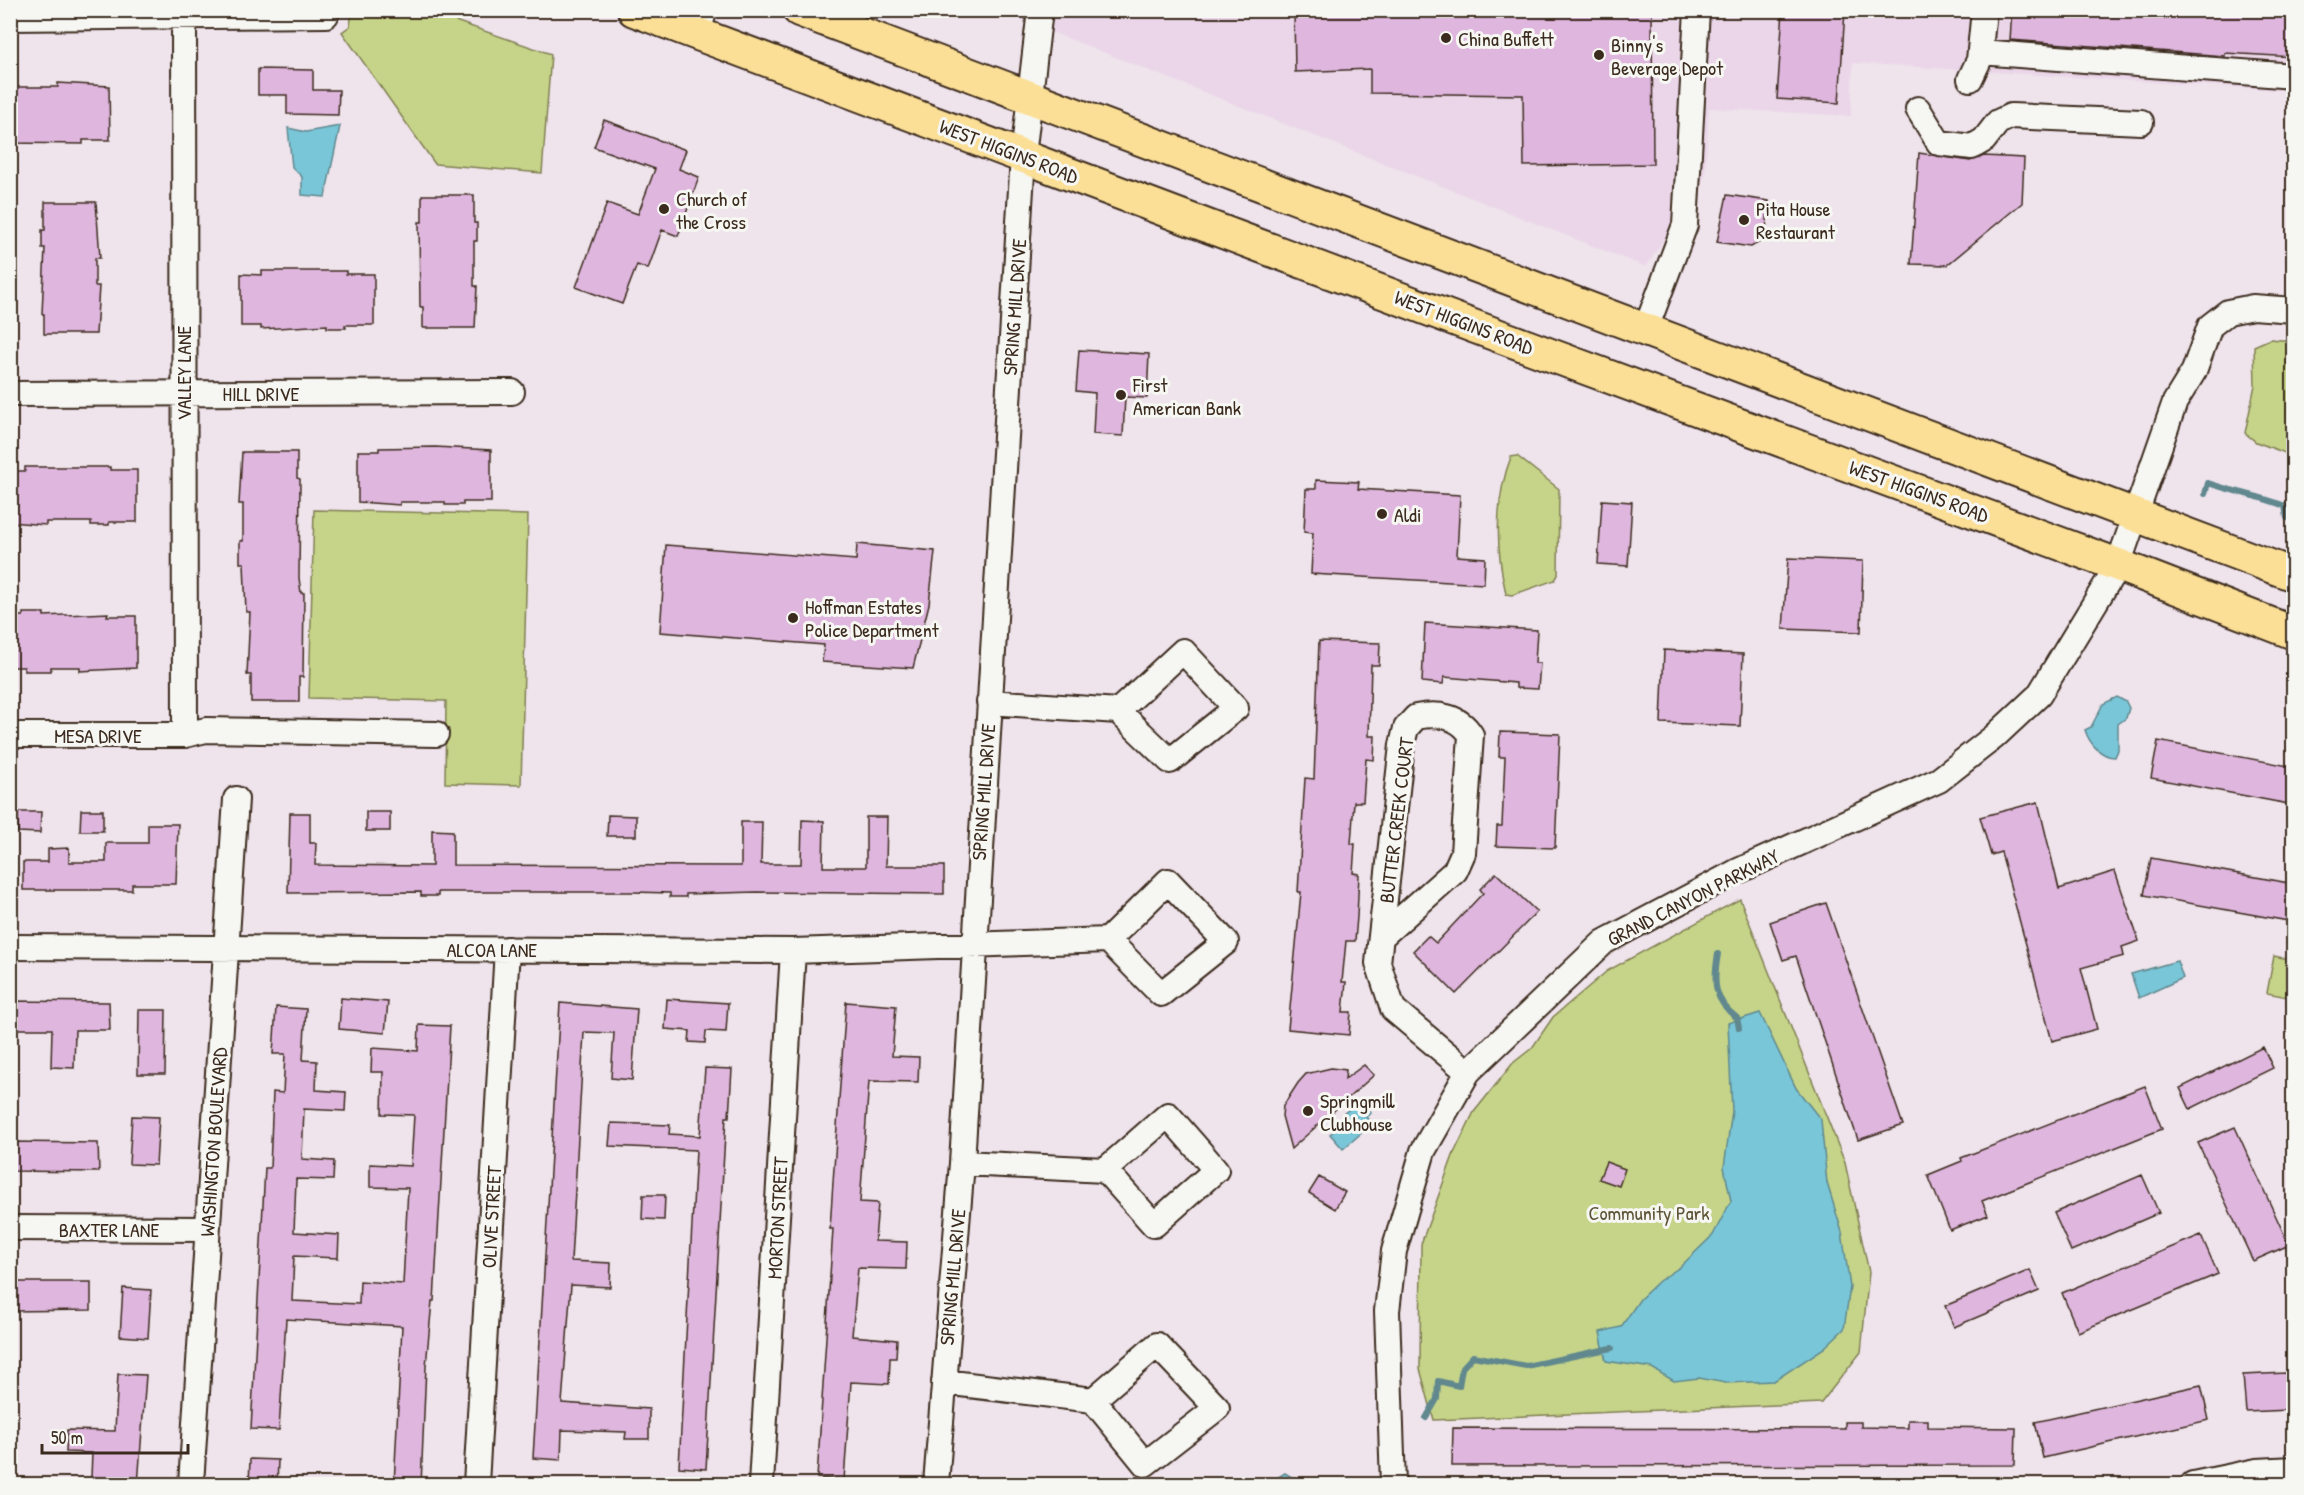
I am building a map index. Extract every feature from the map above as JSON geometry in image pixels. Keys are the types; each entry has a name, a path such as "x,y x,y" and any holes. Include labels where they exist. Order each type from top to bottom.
{"main road":[{"name":"WEST HIGGINS ROAD","path":"634,10 701,22 1023,156 2118,565 2294,633"},
{"path":"799,10 1032,100 2294,575"}],"street":[{"name":"SPRING MILL DRIVE","path":"936,1485 962,1163 973,946 1023,156 1032,100 1040,10"},
{"path":"1645,331 1685,225 1697,10"},
{"path":"1970,79 1980,52 1984,10"},
{"path":"10,18 184,13 326,15"},
{"name":"VALLEY LANE","path":"184,13 185,735"},
{"path":"1980,52 2294,76"},
{"path":"1918,109 1939,142 1972,147 1984,140 1998,122 2012,116 2141,122"},
{"name":"GRAND CANYON PARKWAY","path":"1393,1485 1387,1311 1394,1251 1423,1151 1468,1072 1605,942 1736,873 1939,780 1994,737 2039,695 2118,565 2175,402 2194,371 2210,326 2228,312 2253,307 2294,310"},
{"name":"HILL DRIVE","path":"10,394 512,392"},
{"path":"989,702 1118,711 1170,761 1236,708 1183,651 1118,711"},
{"name":"BUTTER CREEK COURT","path":"1382,936 1455,871 1463,853 1471,735 1466,726 1445,716 1416,717 1406,728 1402,745 1378,963 1393,1009 1468,1072"},
{"name":"MESA DRIVE","path":"10,735 185,735 206,730 436,734"},
{"name":"WASHINGTON BOULEVARD","path":"191,1485 236,799"},
{"path":"1167,881 1226,942 1161,994 1108,939 1167,881"},
{"name":"ALCOA LANE","path":"10,947 793,951 973,946 1108,939"},
{"name":"OLIVE STREET","path":"476,1485 507,949"},
{"name":"MORTON STREET","path":"761,1485 793,951"},
{"path":"962,1163 1105,1170 1168,1115 1216,1170 1154,1225 1105,1170"},
{"name":"BAXTER LANE","path":"10,1228 207,1229"},
{"path":"944,1382 1093,1400 1145,1464 1217,1408 1157,1345 1093,1400"},
{"path":"2193,1485 2256,1471 2294,1469"}],"shaded area":[{"path":"1009,10 2293,11 2293,91 1853,63 1851,116 1709,108 1705,176 1646,267 1009,15"}],"green space":[{"path":"352,11 426,11 551,54 542,173 435,164 342,32 350,26"},
{"path":"2270,339 2293,341 2293,456 2256,442 2245,433 2255,385 2254,346"},
{"path":"1517,456 1559,489 1558,575 1555,580 1512,595 1506,594 1500,560 1498,525 1505,474 1511,457"},
{"path":"314,510 528,515 521,785 445,783 446,701 309,698"},
{"name":"Community Park","path":"1740,899 1845,1163 1869,1272 1861,1352 1821,1403 1434,1420 1420,1369 1421,1244 1454,1153 1474,1112 1513,1063 1532,1048 1553,1017 1607,971"},
{"path":"2274,956 2293,960 2293,998 2267,993"}],"water":[{"path":"340,126 325,197 302,195 302,177 292,167 288,128 306,132"},
{"path":"2117,697 2126,702 2129,708 2126,718 2118,724 2118,750 2115,757 2105,755 2096,748 2089,740 2085,730 2091,727 2103,704"},
{"path":"2177,961 2183,978 2139,998 2131,974"},
{"path":"1760,1013 1796,1088 1821,1120 1827,1183 1842,1232 1850,1287 1844,1329 1824,1348 1774,1381 1726,1383 1699,1378 1674,1381 1652,1368 1606,1361 1600,1332 1621,1327 1640,1299 1659,1281 1680,1267 1713,1235 1731,1201 1724,1167 1732,1111 1728,1023"},
{"path":"1360,1100 1371,1113 1366,1117 1372,1124 1343,1149 1330,1134 1346,1121 1342,1115"},
{"path":"1285,1473 1303,1484 1267,1484"}],"building":[{"path":"1294,10 1652,10 1653,164 1524,166 1523,95 1370,93 1370,69 1295,72"},
{"path":"1783,10 1845,10 1839,103 1777,99"},
{"path":"2012,10 2294,10 2294,57 2225,53 2225,56 2010,40"},
{"path":"258,69 313,70 313,90 339,90 338,115 287,114 287,95 258,95"},
{"path":"58,83 109,86 110,140 83,140 83,144 10,143 10,87 58,87"},
{"name":"Church of the Cross","path":"604,120 686,150 679,169 699,177 678,236 662,230 648,269 637,265 622,304 576,287 607,203 638,214 655,169 594,147"},
{"path":"1919,153 1970,161 1984,156 2024,158 2022,203 1947,265 1911,264"},
{"path":"422,195 474,195 474,223 477,223 477,241 474,241 474,286 477,286 475,328 423,328 423,307 420,307 419,222 422,222"},
{"name":"Pita House Restaurant","path":"1727,195 1769,201 1765,239 1751,247 1717,242"},
{"path":"45,202 96,202 100,258 95,258 95,286 99,286 96,334 44,334 44,314 42,314 45,248 42,248 42,230 45,230"},
{"path":"262,271 346,271 346,274 374,274 374,325 345,325 346,328 327,328 327,325 261,329 261,326 241,326 241,274 262,275"},
{"name":"First American Bank","path":"1079,350 1149,354 1147,398 1125,397 1123,436 1093,434 1095,393 1076,391"},
{"path":"435,447 491,450 491,502 463,502 463,505 445,505 445,502 400,502 400,505 358,502 358,451 379,451 379,448"},
{"path":"242,452 297,452 297,478 300,479 299,578 301,593 304,593 303,677 299,677 299,702 251,702 251,675 247,675 250,612 246,612 244,563 240,563 240,541 243,541 243,504 239,504"},
{"path":"25,467 110,467 110,470 137,470 137,522 109,522 109,525 91,525 91,522 46,522 46,525 10,522 10,471 25,471"},
{"name":"Aldi","path":"1316,480 1359,482 1358,489 1460,495 1457,556 1485,558 1484,584 1311,574 1313,533 1304,532 1306,489 1316,489"},
{"path":"1602,500 1632,502 1628,566 1598,564"},
{"name":"Hoffman Estates Police Department","path":"857,544 935,551 929,604 913,668 822,662 824,645 660,632 666,545 856,560"},
{"path":"1788,558 1863,561 1861,632 1783,629"},
{"path":"23,613 44,613 44,616 108,613 107,616 136,616 136,668 80,671 80,667 51,667 51,671 24,671 24,667 10,667 10,616 23,616"},
{"path":"1425,623 1537,630 1535,663 1540,663 1538,689 1516,688 1516,683 1444,677 1443,684 1422,682"},
{"path":"1319,641 1380,643 1379,665 1371,665 1369,736 1375,736 1374,760 1366,759 1363,802 1354,802 1351,844 1355,844 1353,873 1359,874 1357,917 1355,941 1346,941 1342,982 1346,982 1343,1012 1351,1012 1349,1035 1288,1029 1301,892 1298,892 1305,778 1314,779"},
{"path":"1664,650 1743,654 1740,726 1661,723"},
{"path":"1500,732 1560,734 1555,848 1496,846 1497,826 1502,826 1505,757 1499,757"},
{"path":"2158,741 2294,767 2294,805 2151,778"},
{"path":"2038,802 2059,889 2115,871 2139,941 2122,947 2124,956 2081,968 2097,1029 2052,1041 2001,852 1991,855 1980,817"},
{"path":"81,810 103,810 103,831 80,831"},
{"path":"18,812 41,812 40,833 18,832"},
{"path":"366,812 390,812 390,831 366,831"},
{"path":"290,813 310,813 310,843 316,843 315,865 432,866 432,830 453,831 453,865 741,866 741,822 762,822 761,864 801,864 802,820 824,821 823,867 866,867 866,817 887,817 886,866 944,866 944,894 757,892 686,894 686,897 670,897 670,893 633,892 438,892 438,896 421,896 421,892 288,893"},
{"path":"608,815 636,816 636,836 607,836"},
{"path":"148,824 178,824 176,884 132,884 132,890 23,890 23,862 48,862 48,849 69,848 69,862 106,862 106,843 148,843"},
{"path":"2151,858 2294,884 2294,922 2144,895"},
{"path":"1496,873 1537,912 1456,994 1413,951 1428,936 1436,943 1483,893 1480,889"},
{"path":"1826,903 1903,1125 1858,1140 1796,956 1783,960 1770,922"},
{"path":"341,998 388,1002 385,1033 339,1029"},
{"path":"667,999 728,1003 726,1032 706,1031 705,1043 689,1042 690,1031 665,1029"},
{"path":"10,1001 109,1002 110,1030 75,1030 74,1068 51,1067 52,1029 10,1029"},
{"path":"846,1002 896,1006 892,1056 919,1057 918,1082 869,1081 860,1202 878,1203 875,1241 907,1242 906,1269 858,1268 852,1336 897,1340 896,1358 890,1358 889,1384 851,1382 844,1480 817,1478 833,1229 830,1229"},
{"path":"560,1003 637,1009 632,1080 611,1078 614,1033 584,1032 571,1261 611,1263 610,1287 571,1285 562,1403 649,1409 649,1439 625,1439 626,1432 562,1430 561,1460 533,1458"},
{"path":"276,1007 306,1009 303,1060 317,1061 316,1090 346,1092 345,1111 304,1109 302,1159 334,1161 333,1180 296,1179 294,1232 339,1235 338,1258 294,1256 292,1301 359,1304 360,1281 403,1284 408,1188 370,1187 370,1164 411,1166 414,1115 382,1114 383,1072 371,1072 372,1048 418,1051 419,1025 450,1026 434,1301 432,1301 426,1366 421,1485 394,1485 402,1326 286,1319 279,1430 251,1429 265,1168 270,1168 273,1092 283,1093 285,1054 273,1054"},
{"path":"139,1010 166,1010 165,1074 138,1074"},
{"path":"2263,1047 2273,1068 2190,1109 2180,1088"},
{"name":"Springmill Clubhouse","path":"1364,1065 1374,1075 1291,1149 1282,1116 1283,1106 1298,1083 1306,1074 1331,1068 1346,1070 1345,1079"},
{"path":"705,1068 732,1069 729,1117 726,1117 706,1469 679,1467 696,1150 609,1146 611,1123 670,1125 669,1134 700,1136"},
{"path":"2145,1086 2162,1129 1982,1201 1988,1215 1950,1230 1928,1175 1962,1161 1961,1158"},
{"path":"132,1116 159,1117 156,1165 129,1164"},
{"path":"2235,1127 2289,1245 2253,1261 2198,1143"},
{"path":"10,1142 98,1143 99,1172 10,1171"},
{"path":"1606,1162 1625,1169 1619,1186 1599,1179"},
{"path":"2142,1175 2159,1213 2071,1251 2054,1213"},
{"path":"1319,1177 1345,1192 1335,1209 1309,1193"},
{"path":"643,1195 665,1195 664,1220 642,1219"},
{"path":"2201,1235 2218,1274 2078,1332 2062,1293"},
{"path":"2030,1270 2039,1291 1954,1327 1945,1306"},
{"path":"10,1282 91,1282 91,1310 10,1311"},
{"path":"123,1288 151,1290 148,1338 120,1336"},
{"path":"2286,1373 2289,1410 2246,1412 2243,1375"},
{"path":"118,1374 146,1375 138,1485 110,1483 110,1478 91,1477 92,1453 66,1452 67,1430 115,1431"},
{"path":"2201,1385 2209,1420 2043,1458 2035,1422"},
{"path":"1908,1420 1928,1420 1928,1427 2016,1428 2015,1465 1452,1466 1453,1428 1845,1429 1845,1422 1861,1422 1861,1427 1908,1428"},
{"path":"250,1459 278,1460 277,1485 249,1485"}],"waterway":[{"path":"2205,494 2208,483 2285,506 2287,518 2294,518"},
{"path":"1718,954 1715,973 1717,990 1723,1004 1737,1018 1739,1028"},
{"path":"1426,1418 1437,1399 1438,1381 1459,1386 1462,1368 1473,1356 1526,1366 1612,1348"}],"place":[{"name":"China Buffett","path":"1446,38"},
{"name":"Binny's Beverage Depot","path":"1599,55"},
{"name":"Church of the Cross","path":"664,209"},
{"name":"Pita House Restaurant","path":"1744,220"},
{"name":"First American Bank","path":"1121,395"},
{"name":"Aldi","path":"1382,514"},
{"name":"Hoffman Estates Police Department","path":"793,618"},
{"name":"Springmill Clubhouse","path":"1308,1111"}]}
